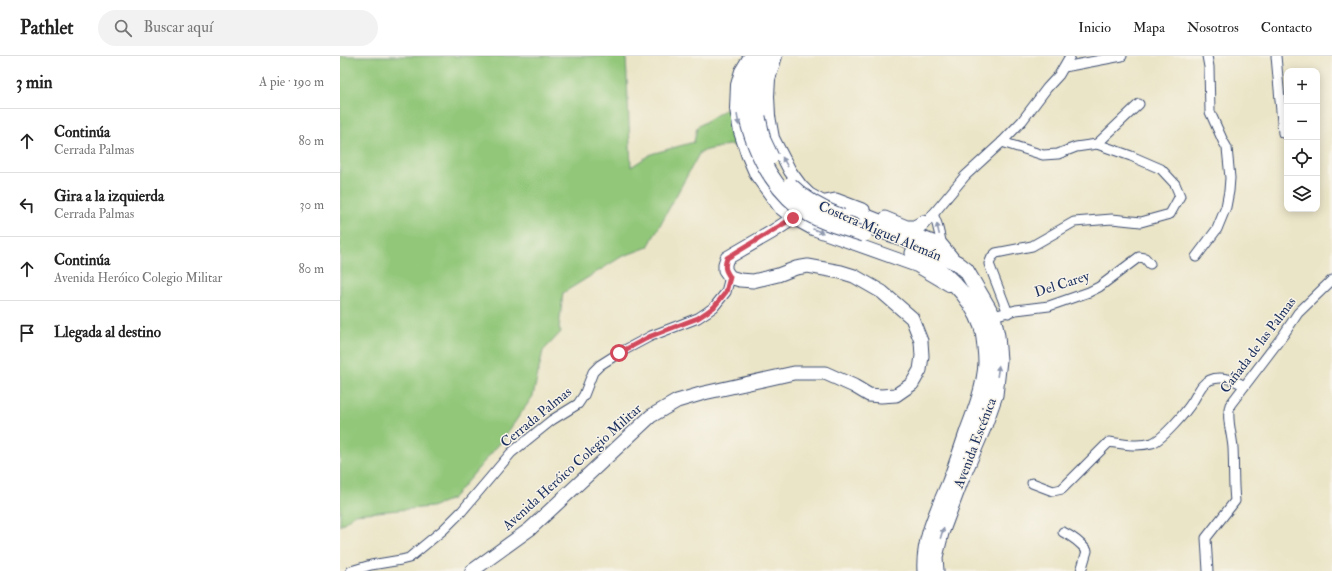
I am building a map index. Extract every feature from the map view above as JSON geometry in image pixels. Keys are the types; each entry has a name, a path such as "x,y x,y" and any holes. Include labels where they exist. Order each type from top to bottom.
{"main road":[{"name":"Costera Miguel Alemán","path":"753,118 745,99 748,79 757,56"},
{"name":"Costera Miguel Alemán","path":"769,56 763,68 758,86 753,118 753,140 761,160 770,176 784,193 800,208 825,222 908,240 957,263 966,270 980,292"},
{"path":"730,277 725,270 727,258 820,201"},
{"name":"Costera Miguel Alemán","path":"864,230 930,262 951,280 960,291 970,304 982,328 986,363 980,399 931,526 924,561 925,571"},
{"name":"Avenida Heróico Colegio Militar","path":"472,571 530,529 651,416 677,401 704,393 794,373 825,373 869,394 881,396 896,395 912,384 920,370 922,356 921,341 912,318 882,292 854,276 826,268 808,266 796,268 778,275 753,281 740,280 730,277"},
{"name":"Avenida Escénica","path":"936,571 935,558 941,532 995,395 999,360 998,336 1001,314 980,292"}],"street":[{"path":"750,56 741,71 737,85 736,109 740,132 756,175 780,208 793,218 813,229 917,266 960,291"},
{"path":"776,56 769,79 768,96 769,116 773,138 790,171 801,186 809,194 820,201 861,213 942,245"},
{"path":"913,233 923,226 965,176 1002,142 1022,121 1047,88 1059,75 1070,56"},
{"path":"1064,67 1122,56"},
{"path":"1196,257 1217,230 1226,207 1230,178 1227,148 1222,141 1210,112 1209,67 1207,56"},
{"path":"1276,56 1283,80 1282,133"},
{"path":"1097,144 1139,104"},
{"path":"1001,314 989,264 992,257 996,253 1032,246 1074,222 1112,219 1141,222 1170,214 1180,196 1175,184 1161,169 1097,144 1076,147 1058,154 1043,155 1002,142"},
{"path":"820,201 836,198 907,224 914,225 933,214"},
{"path":"933,214 942,245 957,263"},
{"name":"Del Carey","path":"1001,314 1016,310 1049,306 1089,292 1099,287 1139,257 1145,258 1150,264"},
{"name":"Cerrada Palmas","path":"351,571 371,565 401,560 408,558 415,553 462,512 511,453 552,420 578,404 584,395 593,372 600,365 651,336 698,318 707,312 714,307 726,292 730,277"},
{"name":"Cañada de las Palmas","path":"1208,571 1206,538 1235,500 1233,448 1228,413 1230,405 1284,334 1298,313 1332,280"},
{"path":"1032,483 1053,491 1062,489 1109,442 1132,445 1152,443 1162,437 1192,403 1203,385 1210,379 1226,379 1238,382 1244,386"},
{"path":"1063,532 1080,542 1087,551 1081,571"}],"green space":[{"path":"340,56 626,56 631,167 651,154 694,142 697,127 726,109 742,110 751,147 728,145 700,152 648,247 621,257 563,293 559,328 561,332 543,351 533,396 501,442 452,499 431,507 355,514 340,526"}],"route":[{"path":"619,353 651,336 698,318 714,307 726,292 730,277 725,270 727,258 793,218"}]}
